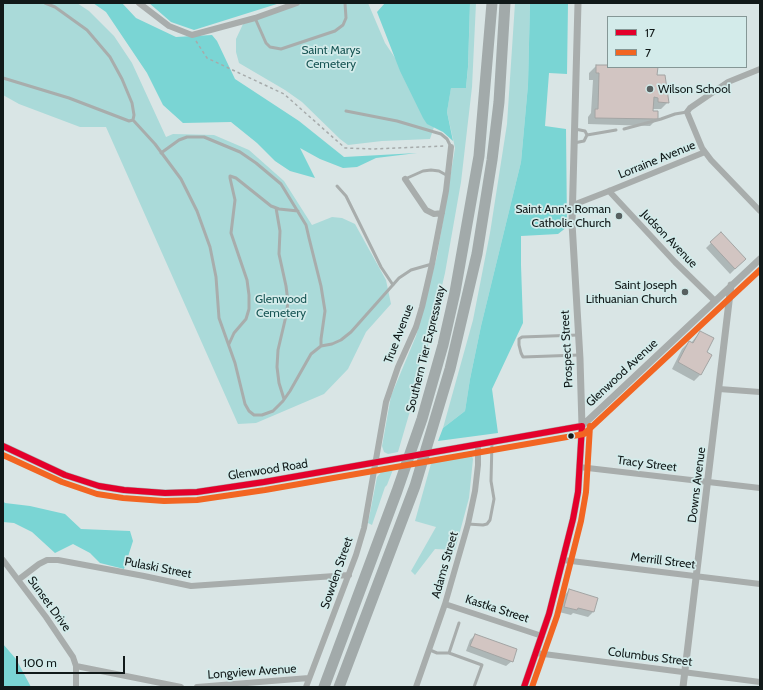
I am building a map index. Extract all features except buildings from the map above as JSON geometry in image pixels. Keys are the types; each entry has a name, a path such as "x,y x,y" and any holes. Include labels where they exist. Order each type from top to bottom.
{"highway":[{"name":"Southern Tier Expressway","path":"324,687 397,491 422,419 443,345 455,292 479,156 492,3"},
{"path":"339,687 415,486 450,370 477,254 492,160 499,102 505,3"}],"street":[{"path":"139,3 169,26 192,36 255,18 298,3"},
{"name":"Prospect Street","path":"524,687 542,636 574,519 578,492 582,426 572,231 578,3"},
{"path":"705,152 687,112 690,108 728,82 760,69"},
{"name":"True Avenue","path":"376,462 386,402 398,367 418,320 432,264 448,176 450,147"},
{"name":"Lorraine Avenue","path":"573,205 705,152 735,186 760,211"},
{"path":"405,179 426,210 434,214 442,214"},
{"name":"Judson Avenue","path":"609,191 675,262 715,301"},
{"name":"Glenwood Avenue","path":"582,426 760,259"},
{"name":"Downs Avenue","path":"683,687 731,285"},
{"path":"719,389 760,392"},
{"path":"376,462 582,426"},
{"name":"Adams Street","path":"416,687 445,604 468,524 475,491 478,465 478,445"},
{"name":"Glenwood Road","path":"3,446 65,475 99,486 165,494 197,492 264,482 376,462"},
{"name":"Sowden Street","path":"306,687 356,556 364,528 376,462"},
{"name":"Tracy Street","path":"579,467 760,488"},
{"name":"Sunset Drive","path":"3,560 46,617 73,657 76,666 76,687"},
{"name":"Pulaski Street","path":"18,580 39,564 47,560 58,560 199,587 349,575"},
{"name":"Merrill Street","path":"563,560 760,584"},
{"name":"Kastka Street","path":"445,604 542,636"},
{"name":"Columbus Street","path":"536,653 760,682"},
{"path":"76,666 181,687"},
{"name":"Longview Avenue","path":"197,687 309,678"}],"lane":[{"path":"45,3 55,7 87,30 110,57 122,79 132,103 134,115 133,120 181,179 197,211 208,240 216,277 219,318 229,344 245,404 254,415 262,415 273,411 284,399 311,354 321,346 332,344 341,340 351,332 399,278 411,270 432,264"},
{"path":"255,18 266,43 270,47 281,49 335,31 343,25 346,18 345,3"},
{"path":"3,78 69,98 129,121 133,120"},
{"path":"346,112 397,121 441,134 447,139 450,147"},
{"path":"624,128 687,112"},
{"path":"575,129 585,131 587,135"},
{"path":"587,135 616,130"},
{"path":"574,144 584,142 587,135"},
{"path":"161,153 179,140 187,137 204,138 240,152 281,184 306,225 321,286 325,311 321,346"},
{"path":"405,179 411,175 431,170 448,176"},
{"path":"229,344 234,333 246,319 249,309 247,280 231,232 235,200 230,176 241,181 271,206 298,211"},
{"path":"337,186 346,196 381,267 393,285"},
{"path":"276,208 280,231 279,254 288,302 278,350 277,367 279,383 284,399"},
{"path":"578,335 522,337 519,339 519,345 521,353 524,357 579,355"},
{"path":"468,524 483,525 487,524 490,520 494,499 491,481 492,442"},
{"path":"449,653 459,623"},
{"path":"429,650 437,653 449,653 482,665 474,687"}],"path":[{"path":"192,36 208,58 284,94 345,148 373,149 441,146 450,147"}],"green space":[{"name":"Glenwood Cemetery","path":"3,3 77,3 89,11 114,36 132,63 166,137 173,134 214,135 249,150 284,181 312,225 332,217 342,218 355,224 386,280 391,304 366,332 348,369 324,394 256,423 238,424 106,127 80,127 19,104 3,95"},
{"name":"Saint Marys Cemetery","path":"304,3 368,3 385,43 436,121 430,139 382,141 348,145 302,102 285,90 239,63 236,52 236,39 243,24"},
{"path":"470,3 476,3 472,87 461,182 445,273 427,350 422,356 419,364 422,370 398,452 388,454 384,452 382,446 391,396 416,336 437,256 455,148 447,112 451,87 466,88"},
{"path":"515,3 530,3 528,85 521,162 481,326 465,411 443,428 473,320 490,233 507,124"},
{"path":"471,453 473,459 469,498 455,550 435,549 415,575 411,571 436,527 415,521 432,460"},
{"path":"394,467 385,487 372,525 368,523 377,477 383,470"}],"shaded area":[{"path":"93,3 122,3 136,18 176,37 212,35 217,41 235,79 299,121 344,157 417,153 376,158 357,167 343,168 320,159 300,148 315,178 290,171 275,161 257,143 231,122 183,123 163,105 147,73 106,12"},
{"path":"149,3 280,3 194,30 171,22"},
{"path":"385,3 470,3 466,88 451,88 447,112 453,141 443,132 427,124 423,118 400,71 377,12"},
{"path":"530,3 568,3 567,74 549,73 545,126 566,129 567,227 558,234 521,236 523,323 492,389 498,433 438,441 443,428 465,411 481,326 521,162 528,85"},
{"path":"3,501 5,503 30,506 65,514 81,529 130,531 133,541 124,569 100,563 90,553 73,544 55,553 32,532 14,523 3,522"},
{"path":"3,644 16,659 31,687 3,687"}],"transit line":[{"name":"7","path":"3,455 62,482 97,494 123,498 164,501 197,500 265,490 584,434 760,270"},
{"name":"17","path":"3,446 65,475 99,486 124,490 165,493 197,492 264,482 582,426"},
{"name":"17","path":"524,687 549,614 573,519 578,492 582,426"},
{"name":"7","path":"532,687 557,616 581,521 586,492 590,426"}],"place":[{"name":"Wilson School","path":"650,89"},
{"name":"Saint Ann's Roman Catholic Church","path":"619,216"},
{"name":"Saint Joseph Lithuanian Church","path":"685,292"}]}
